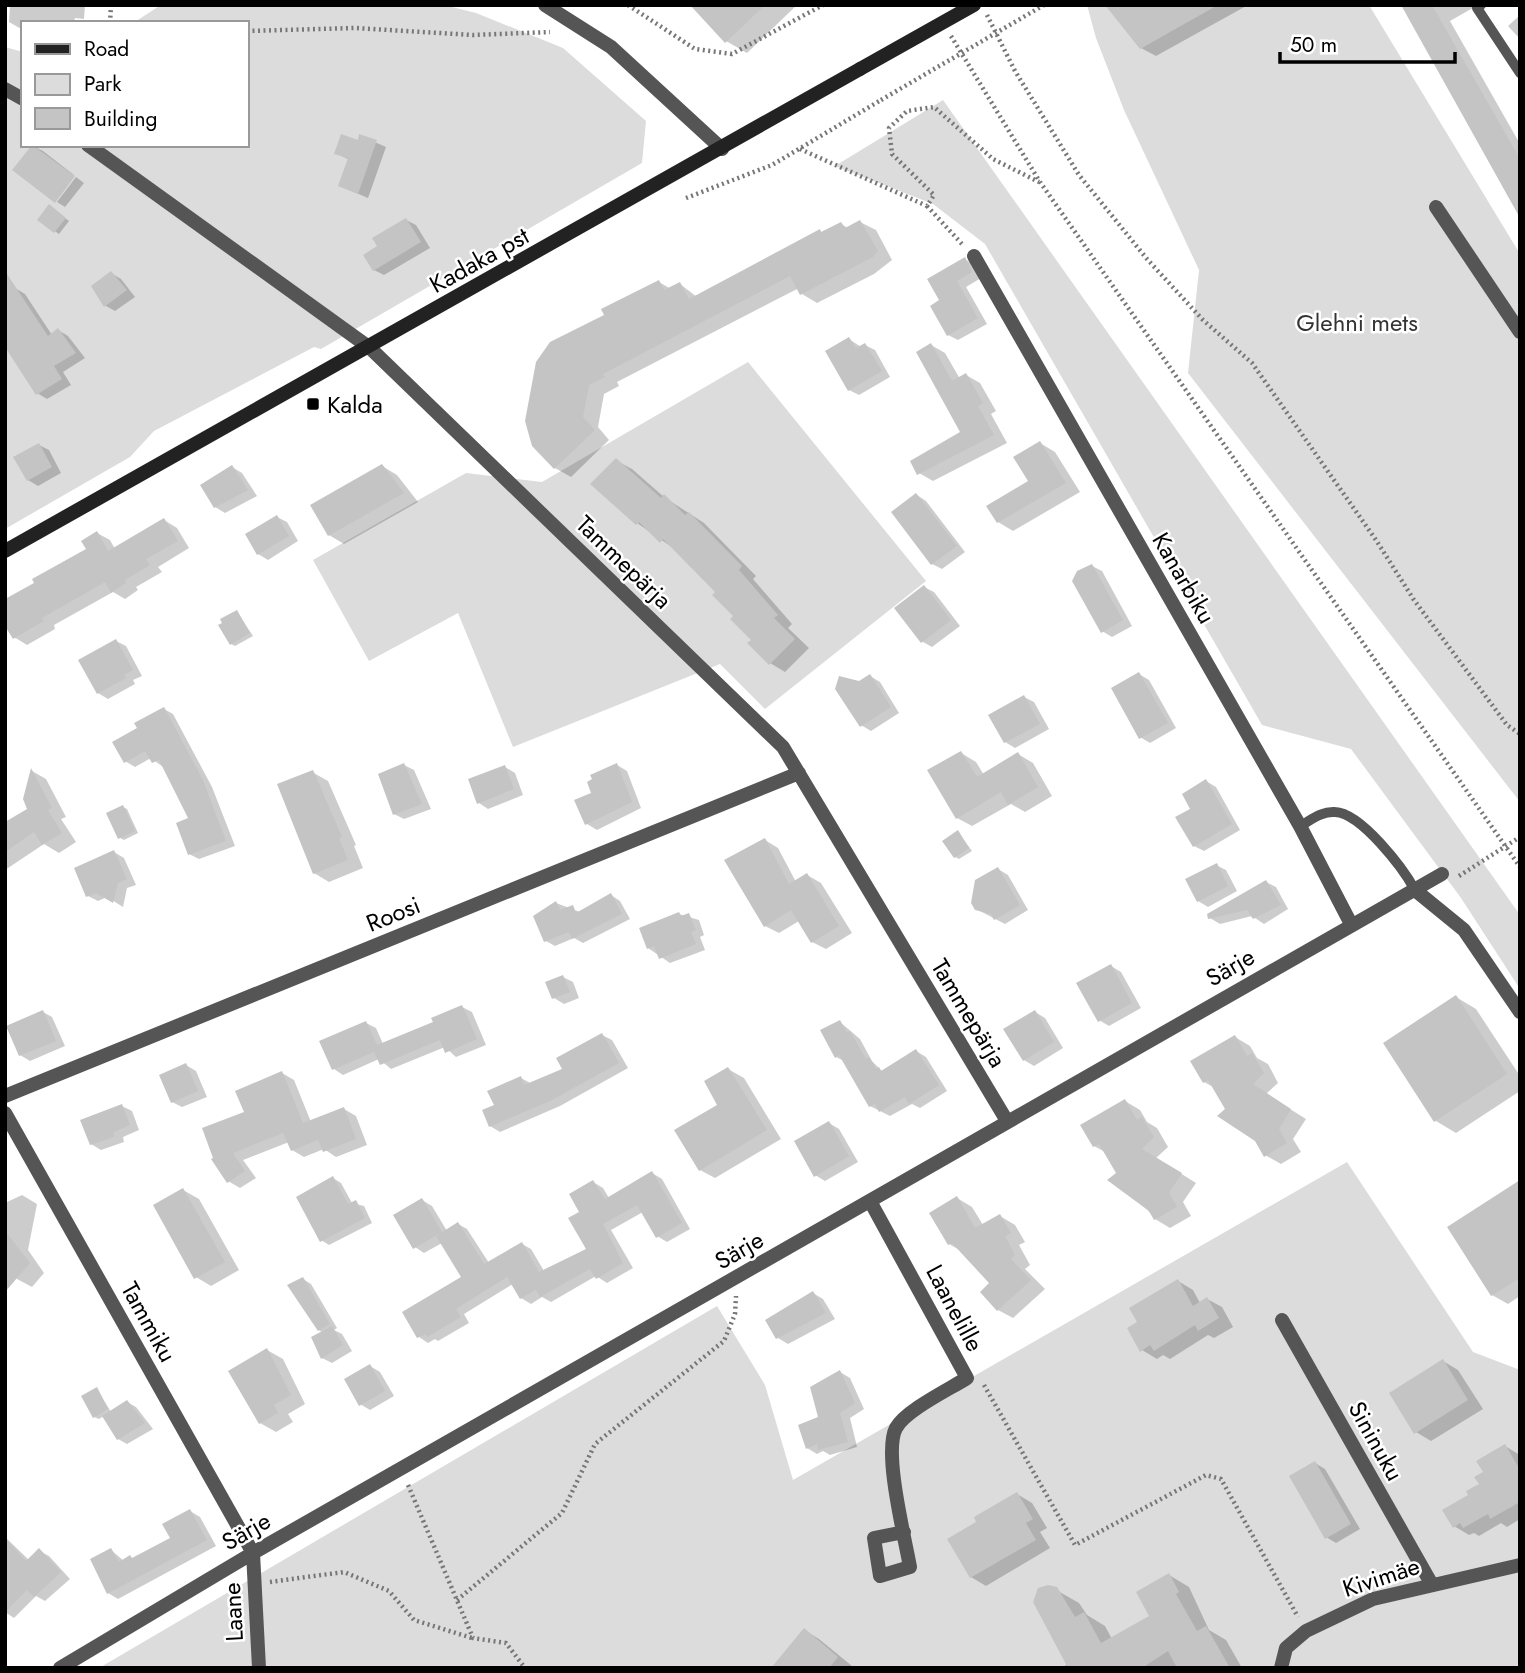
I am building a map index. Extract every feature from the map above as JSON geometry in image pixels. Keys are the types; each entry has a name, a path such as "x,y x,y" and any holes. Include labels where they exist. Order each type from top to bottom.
{"main road":[{"name":"Kadaka pst","path":"5,551 208,435 370,348 974,5"}],"street":[{"path":"545,5 611,47 722,149"},
{"path":"5,89 21,98"},
{"name":"Tammepärja","path":"91,147 370,348 783,747 1007,1121"},
{"path":"1436,207 1520,332"},
{"name":"Kanarbiku","path":"974,256 1300,826 1351,924"},
{"name":"Roosi","path":"5,1096 799,773"},
{"name":"Särje","path":"60,1668 253,1553 1442,874"},
{"path":"1415,890 1464,930 1520,1012"},
{"name":"Tammiku","path":"5,1113 253,1553"},
{"name":"Laanelille","path":"870,1201 967,1378 912,1413 896,1428 891,1460 904,1532"},
{"name":"Sininuku","path":"1282,1320 1431,1583"},
{"name":"Laane","path":"253,1553 259,1668"},
{"name":"Kivimäe","path":"1281,1668 1286,1648 1306,1630 1373,1599 1431,1583 1520,1566"}],"lane":[{"path":"1481,5 1477,8 1520,73"},
{"path":"1300,826 1326,812 1338,812 1353,818 1404,869 1415,890"}],"path":[{"path":"628,5 695,50 732,54 822,5"},
{"path":"982,5 1015,71 1079,175 1203,320 1252,363 1376,540 1414,600 1507,724 1520,734"},
{"path":"686,198 772,165 1044,5"},
{"path":"946,27 1040,182 1520,867"},
{"path":"248,31 355,28 473,35 550,32"},
{"path":"927,206 934,195 892,154 889,128 907,111 934,107 993,159 1040,182"},
{"path":"800,149 927,206 974,256"},
{"path":"1442,874 1459,876 1520,837"},
{"path":"457,1600 562,1513 595,1444 724,1341 735,1314 736,1278"},
{"path":"978,1380 986,1387 1075,1545 1206,1475 1221,1479 1306,1630"},
{"path":"401,1469 473,1638"},
{"path":"255,1584 344,1572 389,1591 414,1620 473,1638 506,1643 525,1668"}],"green space":[{"path":"161,5 444,5 476,13 563,48 646,121 642,163 321,349 314,347 154,431 130,457 5,529 5,47 21,51 21,147 248,147 248,21 136,21"},
{"name":"Glehni mets","path":"1087,5 1369,5 1520,254 1520,802 1188,373 1199,270 1124,110 1096,38"},
{"path":"943,100 1520,915 1520,989 1461,898 1351,749 1262,725 985,244 933,204 835,166"},
{"path":"748,362 926,581 765,709 720,664 513,747 458,613 369,661 313,560 466,473 542,482"},
{"path":"1347,1162 1473,1352 1520,1370 1520,1668 99,1668 717,1306 765,1385 793,1480"}],"building":[{"path":"690,5 765,5 725,43"},
{"path":"1105,5 1218,5 1140,49"},
{"path":"1401,5 1432,5 1520,159 1520,218"},
{"path":"341,134 358,140 359,134 377,140 358,194 338,186 348,158 334,154"},
{"path":"30,147 35,147 75,176 55,203 12,170"},
{"path":"49,204 66,218 54,233 37,220"},
{"path":"406,218 421,242 373,271 363,255 377,246 372,238"},
{"path":"860,220 878,251 873,257 800,295 790,276 603,374 605,377 589,385 583,417 595,430 554,469 532,446 525,421 536,362 550,342 604,315 601,309 659,280 664,290 680,282 689,299 820,229 821,232 841,222 845,228"},
{"path":"965,257 972,272 957,281 978,318 947,336 930,306 939,300 927,279"},
{"path":"5,271 48,336 58,328 76,353 54,366 62,379 36,395 5,347"},
{"path":"111,271 127,290 104,307 91,286"},
{"path":"849,337 856,348 865,343 882,371 848,391 825,351"},
{"path":"931,343 952,381 966,373 983,403 978,406 994,435 917,475 910,461 960,432 916,352"},
{"path":"1040,441 1066,483 997,523 986,506 1028,481 1013,457"},
{"path":"39,443 52,467 27,481 13,457"},
{"path":"616,458 661,498 664,494 685,515 689,512 742,566 739,570 778,615 774,618 795,639 769,665 747,643 751,640 730,619 733,616 712,595 715,592 663,539 660,543 639,522 636,525 590,484"},
{"path":"382,464 404,493 328,536 310,505"},
{"path":"232,465 248,490 214,508 200,485"},
{"path":"916,493 957,546 931,565 891,512"},
{"path":"277,515 289,536 257,555 245,534"},
{"path":"164,518 178,541 146,559 150,565 125,580 126,583 111,593 105,582 42,618 44,621 13,639 5,626 5,599 34,583 32,579 86,549 81,541 97,531 108,551"},
{"path":"1092,564 1123,620 1101,633 1072,581 1077,571"},
{"path":"924,585 951,620 921,643 894,608"},
{"path":"237,610 250,633 230,645 218,625 222,623 220,619"},
{"path":"116,639 133,670 124,675 126,678 97,694 78,660"},
{"path":"1139,672 1168,723 1139,739 1111,688"},
{"path":"870,674 891,707 860,727 835,689 839,676 859,681"},
{"path":"1024,695 1040,724 1004,743 988,715"},
{"path":"164,707 203,780 226,841 188,855 176,823 188,818 159,760 152,763 145,751 124,763 112,742 137,728 134,723"},
{"path":"961,751 977,777 1018,752 1038,787 1008,805 1001,792 956,819 927,770"},
{"path":"404,763 422,804 393,815 378,774"},
{"path":"617,763 632,802 585,825 574,800 591,793 587,782 592,779 590,775"},
{"path":"505,765 514,789 477,804 468,779"},
{"path":"31,768 52,808 48,810 62,833 42,845 34,832 5,852 5,822 27,809 23,799"},
{"path":"313,770 342,837 339,838 348,860 313,874 277,784"},
{"path":"1206,779 1232,824 1193,847 1175,817 1190,809 1182,794"},
{"path":"123,805 135,831 118,839 106,813"},
{"path":"958,830 969,848 954,858 942,841"},
{"path":"765,838 789,884 807,873 839,926 811,943 791,910 764,927 724,860"},
{"path":"114,850 127,879 118,883 113,903 96,893 86,897 74,868"},
{"path":"1217,863 1228,886 1197,902 1185,879"},
{"path":"998,867 1020,905 994,920 991,914 975,910 971,903 975,880"},
{"path":"1266,880 1281,905 1253,919 1247,910 1208,919 1207,914"},
{"path":"611,893 622,914 572,939 569,932 544,942 533,916 556,901 560,910 573,905 576,913"},
{"path":"679,912 681,916 689,913 696,930 691,932 696,944 659,959 654,946 647,949 639,928"},
{"path":"1111,964 1132,1003 1098,1022 1076,983"},
{"path":"563,975 570,992 552,999 545,982"},
{"path":"1456,995 1507,1074 1434,1122 1383,1043"},
{"path":"462,1005 477,1039 445,1053 440,1040 380,1065 374,1052 332,1070 319,1041 366,1021 377,1045 433,1022 431,1018"},
{"path":"43,1010 56,1041 19,1056 6,1026"},
{"path":"1035,1010 1054,1042 1023,1061 1003,1029"},
{"path":"840,1020 847,1033 850,1031 866,1059 869,1057 876,1069 879,1067 881,1071 916,1049 939,1085 909,1104 905,1097 879,1112 875,1104 869,1107 839,1055 835,1058 820,1030"},
{"path":"602,1033 619,1063 550,1101 489,1127 482,1110 494,1105 487,1091 521,1076 524,1085 562,1069 556,1058"},
{"path":"1235,1035 1247,1056 1252,1053 1264,1073 1253,1084 1291,1109 1279,1129 1287,1143 1264,1157 1255,1141 1217,1116 1225,1109 1208,1080 1203,1083 1190,1061"},
{"path":"186,1063 198,1091 171,1103 159,1075"},
{"path":"728,1067 767,1130 699,1171 674,1130 717,1105 704,1081"},
{"path":"282,1071 303,1123 344,1107 356,1139 323,1152 318,1140 291,1151 283,1133 233,1153 245,1171 227,1183 211,1159 213,1158 202,1128 244,1112 235,1091"},
{"path":"1125,1099 1137,1120 1142,1117 1154,1137 1142,1149 1182,1173 1169,1193 1177,1207 1154,1220 1149,1211 1107,1180 1116,1173 1099,1144 1093,1147 1080,1125"},
{"path":"122,1104 130,1125 114,1132 114,1137 90,1145 80,1120"},
{"path":"829,1121 849,1156 814,1177 794,1141"},
{"path":"652,1171 682,1223 656,1238 637,1205 603,1224 623,1263 596,1279 590,1269 540,1297 536,1290 520,1299 507,1277 456,1309 461,1317 427,1337 426,1334 417,1338 402,1312 461,1277 436,1236 458,1222 484,1264 522,1242 539,1272 586,1249 568,1218 579,1212 569,1194 593,1180 605,1199"},
{"path":"333,1176 348,1204 356,1200 365,1218 320,1242 296,1197"},
{"path":"1520,1180 1520,1278 1491,1296 1447,1227"},
{"path":"183,1188 225,1262 194,1279 153,1205"},
{"path":"957,1196 975,1228 1000,1214 1011,1233 1005,1236 1015,1255 1011,1259 1031,1280 997,1311 980,1292 989,1283 952,1243 948,1245 929,1213"},
{"path":"422,1198 442,1232 413,1249 393,1215"},
{"path":"5,1231 30,1263 5,1292"},
{"path":"303,1277 330,1324 318,1331 287,1285"},
{"path":"1178,1279 1193,1306 1207,1297 1219,1318 1198,1331 1195,1325 1154,1351 1150,1345 1140,1352 1127,1328 1137,1322 1129,1308"},
{"path":"813,1291 826,1313 776,1339 765,1320"},
{"path":"332,1326 343,1345 321,1359 311,1337"},
{"path":"267,1348 291,1395 274,1405 278,1413 259,1424 228,1371"},
{"path":"1443,1359 1468,1400 1414,1434 1389,1393"},
{"path":"370,1364 385,1391 359,1406 344,1379"},
{"path":"840,1370 855,1403 840,1413 848,1442 818,1450 817,1444 806,1449 798,1425 818,1417 810,1387"},
{"path":"97,1387 108,1409 93,1418 81,1396"},
{"path":"127,1400 145,1423 117,1440 102,1416"},
{"path":"1505,1444 1520,1470 1520,1502 1490,1519 1488,1514 1463,1528 1460,1523 1453,1528 1442,1510 1468,1495 1466,1491 1479,1484 1474,1477 1483,1472 1476,1461"},
{"path":"1315,1461 1351,1524 1325,1539 1289,1476"},
{"path":"1017,1492 1033,1519 1026,1523 1036,1540 970,1578 947,1539 976,1522 974,1517"},
{"path":"190,1509 207,1540 107,1594 90,1559 111,1548 119,1562 130,1555 132,1558 170,1538 162,1524"},
{"path":"5,1538 26,1561 39,1548 61,1572 34,1597 27,1590 5,1612"},
{"path":"1169,1573 1179,1592 1176,1594 1197,1631 1206,1626 1230,1668 1177,1668 1168,1651 1142,1668 1068,1668 1033,1602 1038,1588 1048,1585 1057,1587 1075,1617 1084,1612 1101,1643 1149,1616 1136,1592"},
{"path":"804,1628 838,1657 829,1668 771,1668"}],"place":[{"name":"Kalda","path":"313,404"}]}
